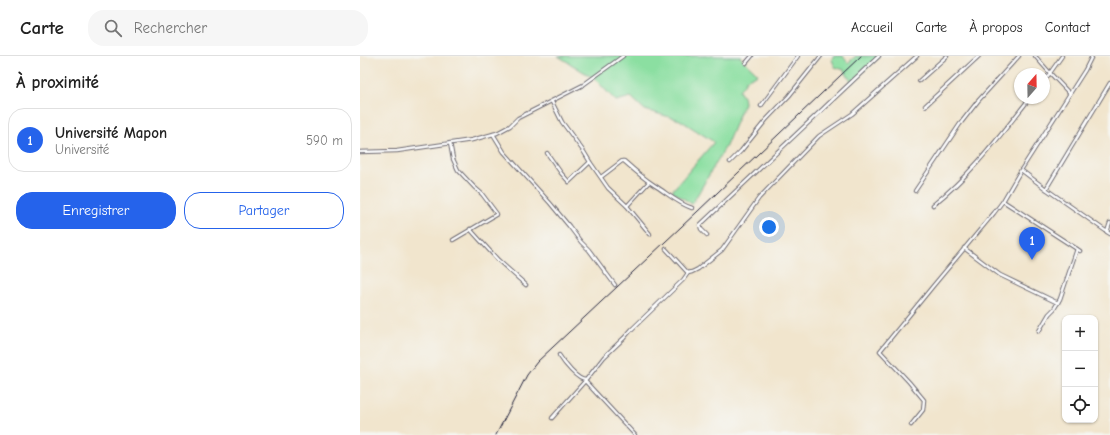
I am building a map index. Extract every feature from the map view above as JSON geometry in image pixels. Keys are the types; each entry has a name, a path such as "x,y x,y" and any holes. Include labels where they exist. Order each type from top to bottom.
{"street":[{"path":"360,152 397,151 472,140 493,134 510,126 518,118 583,85 623,56"},
{"path":"746,63 752,56"},
{"path":"762,106 798,56"},
{"path":"730,162 789,96 821,56"},
{"path":"707,235 700,229 700,225 879,56"},
{"path":"552,418 604,357 683,280 688,273 698,269 722,250 759,198 819,136 852,114 917,56"},
{"path":"919,81 947,56"},
{"path":"925,106 979,56"},
{"path":"915,191 960,124 978,101 1019,56"},
{"path":"1035,56 1046,68"},
{"path":"1062,56 1050,73 1070,94"},
{"path":"911,425 922,410 924,400 918,391 880,351 1003,201 1021,170 1086,70 1092,56"},
{"path":"1046,189 1110,85"},
{"path":"552,102 562,122 608,188 627,206 650,234"},
{"path":"933,206 978,164 1025,104"},
{"path":"493,134 504,152 550,203 589,250 614,285"},
{"path":"450,143 453,159 458,170 482,194 498,214 453,240"},
{"path":"547,154 556,168 569,182 590,162"},
{"path":"601,178 622,161 679,203 692,208"},
{"path":"1021,170 1109,233 1110,223"},
{"path":"627,206 649,182"},
{"path":"1003,201 1079,250 1058,303 1049,314 1039,331"},
{"path":"470,229 498,260 526,284"},
{"path":"964,248 1000,275 1058,303"},
{"path":"666,249 688,273"},
{"path":"559,355 572,371 585,381 636,435"}],"green space":[{"path":"558,56 741,56 740,57 758,74 746,80 739,90 743,96 744,103 726,146 692,204 672,191 714,142 680,120 645,110 631,97 616,101 595,79"},
{"path":"833,56 843,56 848,63 856,56 879,56 852,83 844,70 835,67 832,60"}],"railway":[{"path":"496,435 527,375 537,362 861,56"}],"place":[{"name":"Université Mapon","path":"1032,260"}]}
